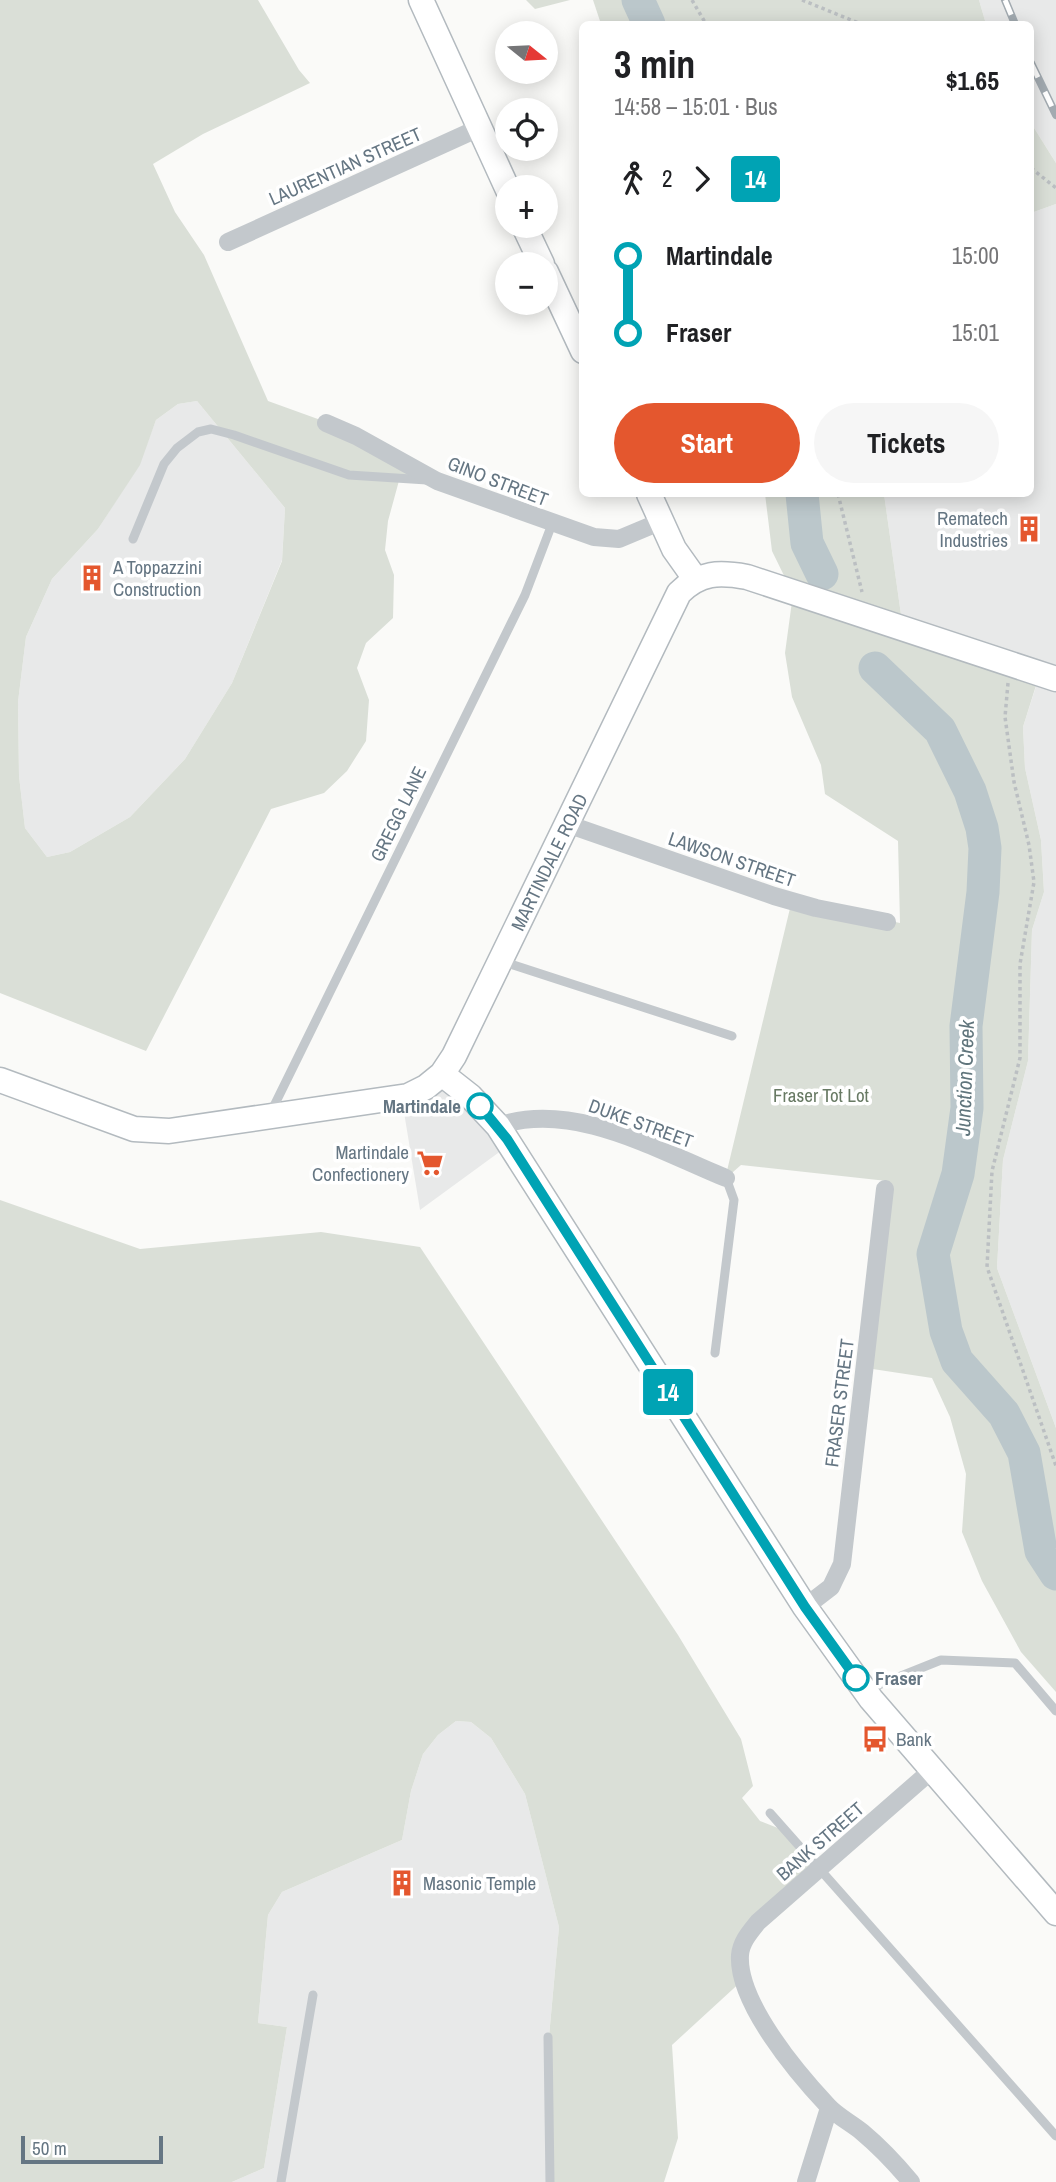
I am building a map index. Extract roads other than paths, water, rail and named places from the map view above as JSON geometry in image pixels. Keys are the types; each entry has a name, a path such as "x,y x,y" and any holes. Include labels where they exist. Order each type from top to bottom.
{"street":[{"path":"421,0 501,175"},
{"name":"LAURENTIAN STREET","path":"228,242 479,128"},
{"path":"558,298 579,342"},
{"name":"GINO STREET","path":"326,423 356,436 437,481 552,524 606,539 620,539 662,521"},
{"path":"650,497 674,549 696,580 712,573 747,578 1056,679"},
{"name":"MARTINDALE ROAD","path":"0,1080 134,1129 169,1131 408,1096 426,1087 442,1074 454,1056 679,593 696,580"},
{"name":"LAWSON STREET","path":"567,824 774,896 887,922"},
{"path":"442,1074 470,1096 498,1126 805,1607 864,1690 1056,1913"},
{"name":"DUKE STREET","path":"498,1126 524,1118 564,1118 603,1129 726,1178"},
{"name":"FRASER STREET","path":"805,1607 831,1587 842,1563 885,1189"},
{"name":"BANK STREET","path":"830,2108 757,2013 744,1978 742,1947 758,1922 932,1770"},
{"path":"806,2182 830,2108 886,2153 911,2182"}],"lane":[{"path":"133,539 164,464 187,438 211,429 349,475 437,481"},
{"name":"GREGG LANE","path":"269,1117 525,595 552,524"},
{"path":"500,960 732,1036"},
{"path":"715,1353 734,1200 726,1178"},
{"path":"864,1690 941,1660 1015,1662 1056,1711"},
{"path":"770,1814 1056,2136"},
{"path":"281,2182 313,1995"},
{"path":"548,2037 550,2182"}],"waterway":[{"name":"Junction Creek","path":"638,0 648,21"},
{"name":"Junction Creek","path":"802,497 807,543 822,574"},
{"name":"Junction Creek","path":"875,668 940,730 970,791 982,828 985,848 983,892 966,1026 967,1108 958,1174 933,1254 946,1331 957,1361 1004,1414 1024,1453 1041,1551 1056,1574"}],"railway":[{"path":"1005,0 1014,21"},
{"path":"1034,69 1056,115"}],"place":[{"name":"Rematech Industries","path":"1029,529"},
{"name":"A Toppazzini Construction","path":"92,578"},
{"name":"Martindale","path":"480,1106"},
{"name":"Martindale Confectionery","path":"430,1163"},
{"name":"Fraser","path":"856,1678"},
{"name":"Bank","path":"875,1739"},
{"name":"Masonic Temple","path":"402,1883"}],"park label":[{"name":"Fraser Tot Lot","path":"821,1095"}]}
